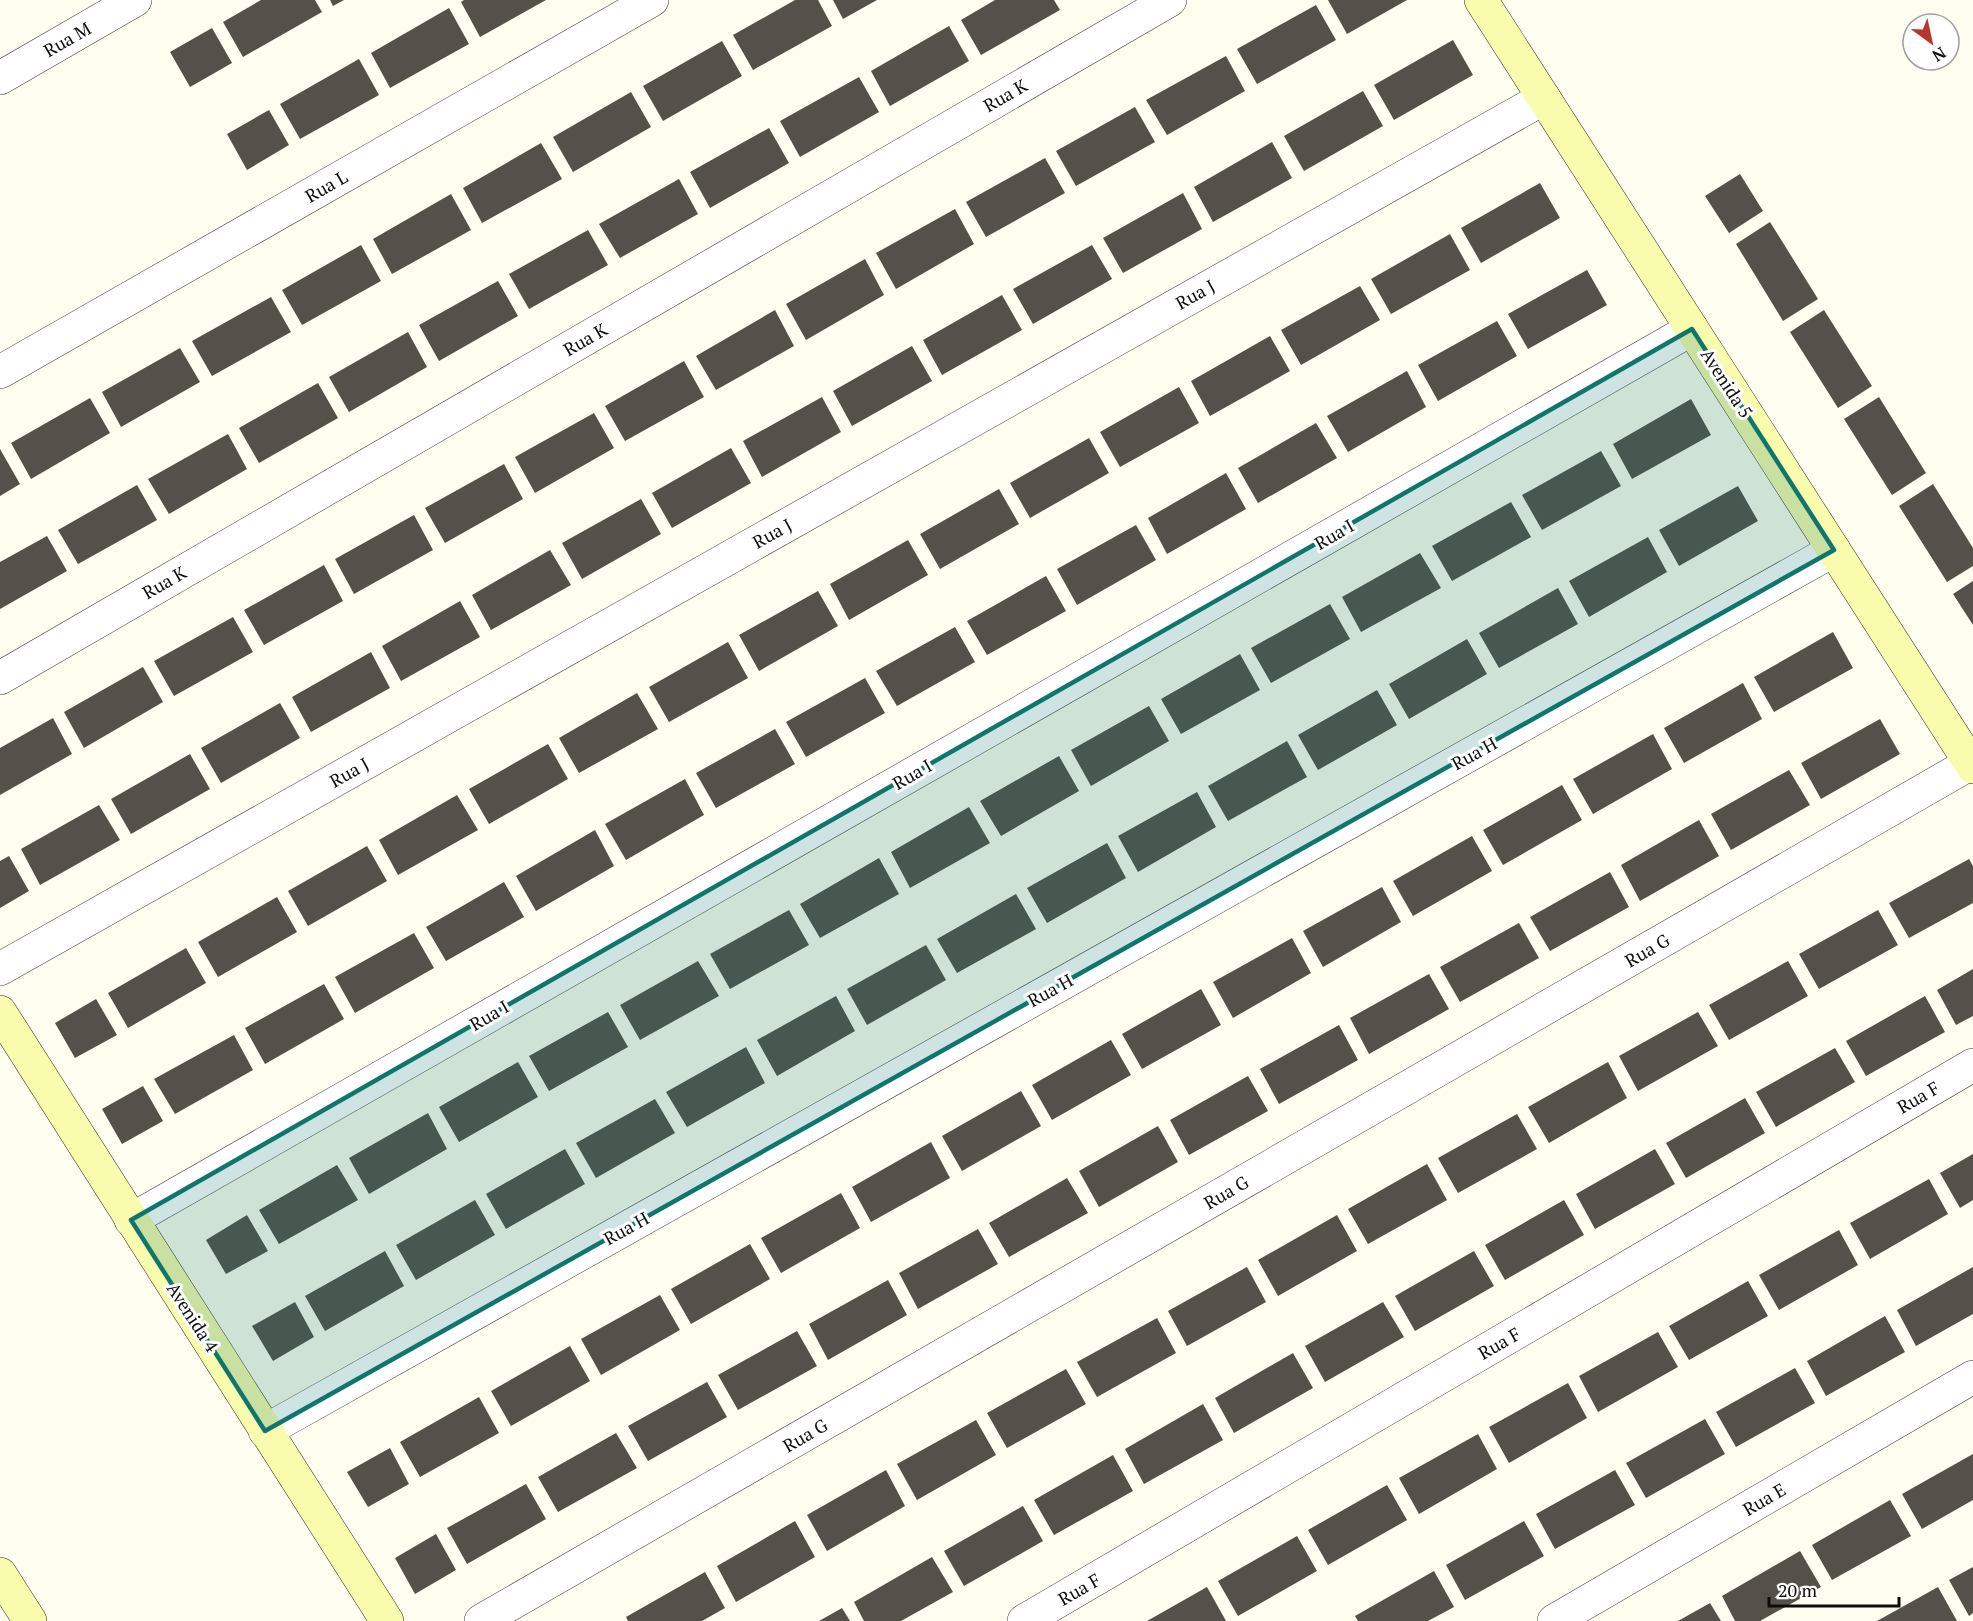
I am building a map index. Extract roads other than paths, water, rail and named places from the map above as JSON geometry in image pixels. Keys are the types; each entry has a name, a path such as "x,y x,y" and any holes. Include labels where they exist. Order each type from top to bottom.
{"street":[{"name":"Rua M","path":"0,78 135,0"},
{"name":"Rua L","path":"0,372 652,0"},
{"name":"Rua K","path":"0,678 1170,0"},
{"name":"Avenida 5","path":"1481,0 1972,765"},
{"name":"Rua J","path":"0,969 1544,98"},
{"name":"Rua I","path":"131,1220 1692,329"},
{"name":"Rua H","path":"265,1431 1834,550"},
{"name":"Rua G","path":"481,1621 1972,765"},
{"name":"Avenida 4","path":"0,1012 387,1621"},
{"name":"Rua F","path":"1024,1621 1973,1065"},
{"name":"Rua E","path":"1554,1621 1973,1377"},
{"path":"2,1580 30,1621"}]}
